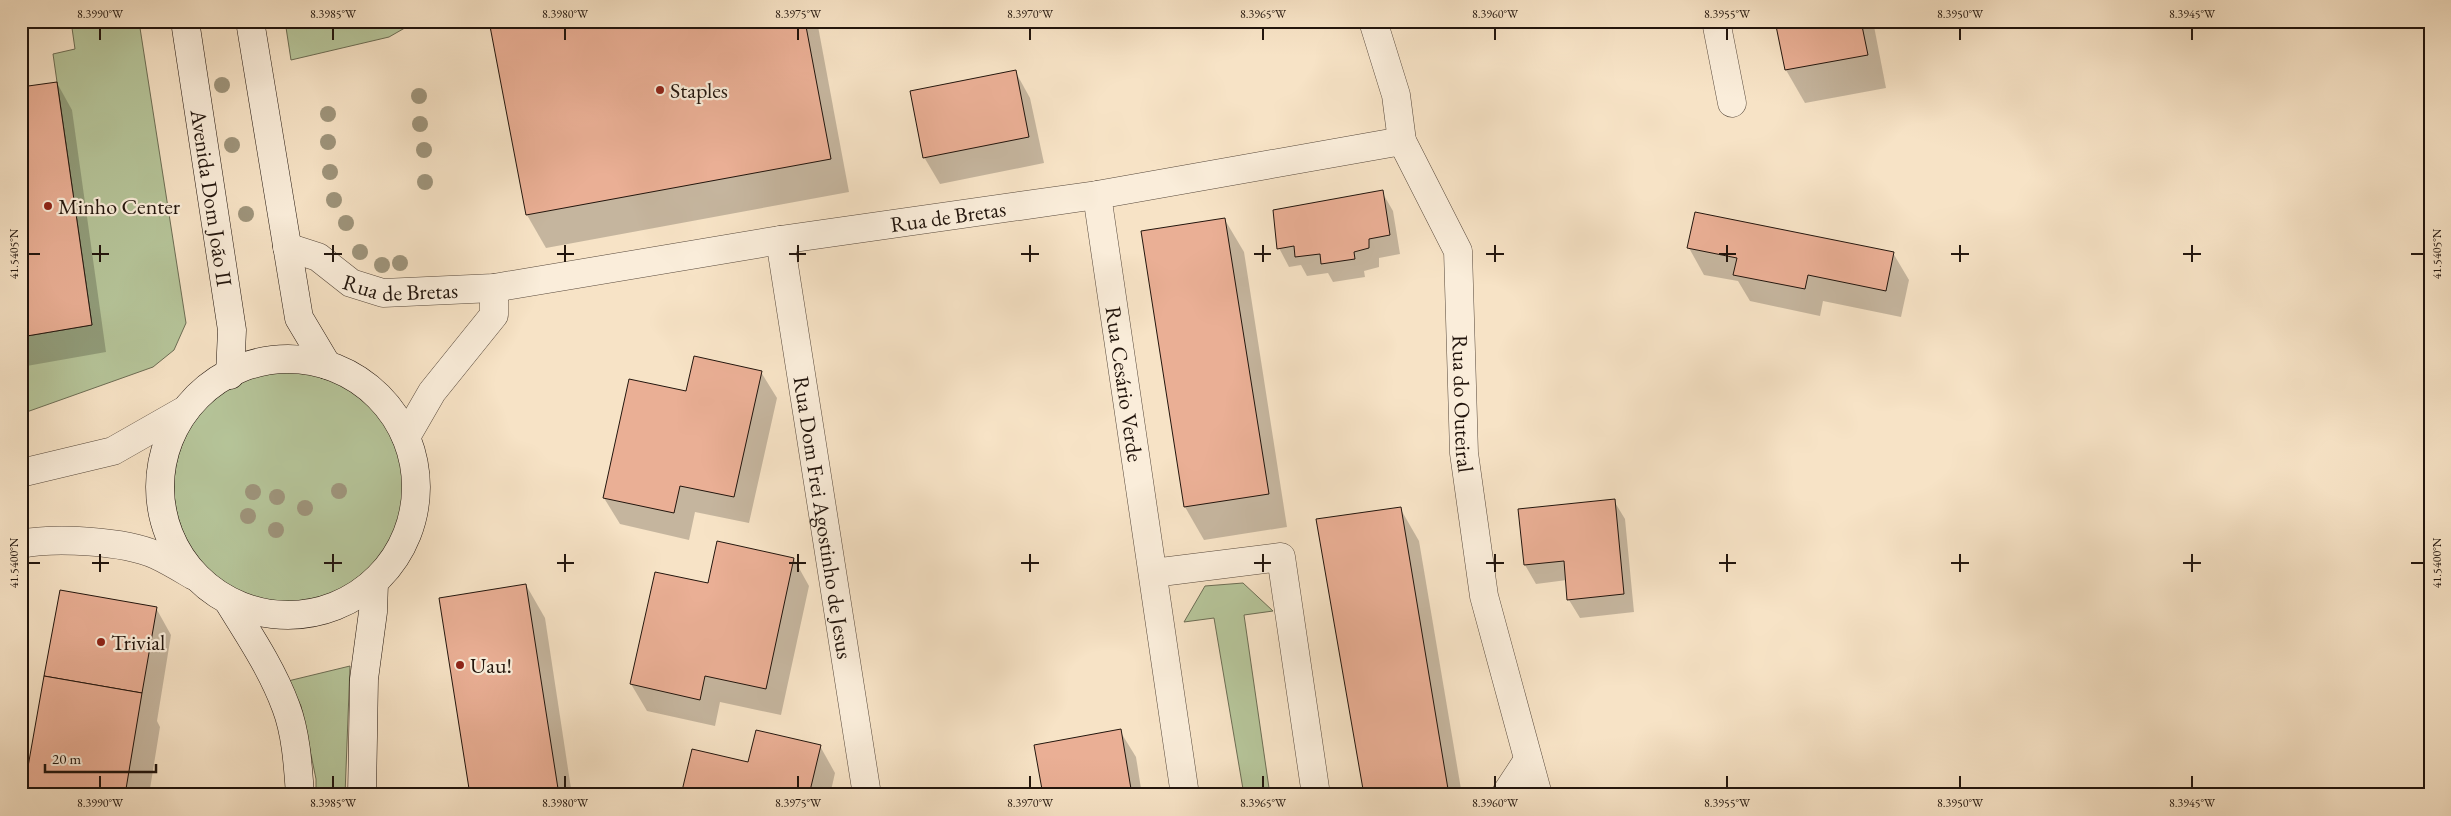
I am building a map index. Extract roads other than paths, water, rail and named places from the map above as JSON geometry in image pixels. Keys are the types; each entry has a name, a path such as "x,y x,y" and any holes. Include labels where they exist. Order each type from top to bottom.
{"street":[{"name":"Avenida Dom João II","path":"185,21 232,330 230,375"},
{"path":"250,21 299,318 327,365"},
{"name":"Rua do Outeiral","path":"1373,21 1396,95 1402,141 1458,250 1464,453 1484,596 1538,795"},
{"path":"1716,21 1732,103"},
{"name":"Rua de Bretas","path":"287,247 318,257 352,283 383,293 494,288 780,240 1097,195 1402,141"},
{"name":"Rua Cesário Verde","path":"1097,195 1185,795"},
{"name":"Rua Dom Frei Agostinho de Jesus","path":"780,240 867,795"},
{"name":"Rua de Bretas","path":"406,437 432,392 494,316 494,288"},
{"path":"21,544 34,541 89,542 128,546 156,555 194,576 228,601 260,613 286,616 310,614 336,606 353,598 374,583 389,567 403,546 410,526 416,496 415,466 406,437 390,410 369,387 355,377 327,365 305,359 274,359 248,364 198,395 185,410 171,432 162,458 159,494 163,521 178,555 194,576"},
{"path":"21,473 113,451 185,410"},
{"path":"1153,574 1281,557 1316,795"},
{"path":"362,795 364,679 373,612 374,583"},
{"path":"228,601 265,661 286,708 298,765 300,795"},
{"path":"1505,795 1528,760"}],"place":[{"name":"Staples","path":"660,90"},
{"name":"Minho Center","path":"48,206"},
{"name":"Trivial","path":"101,642"},
{"name":"Uau!","path":"460,665"}]}
